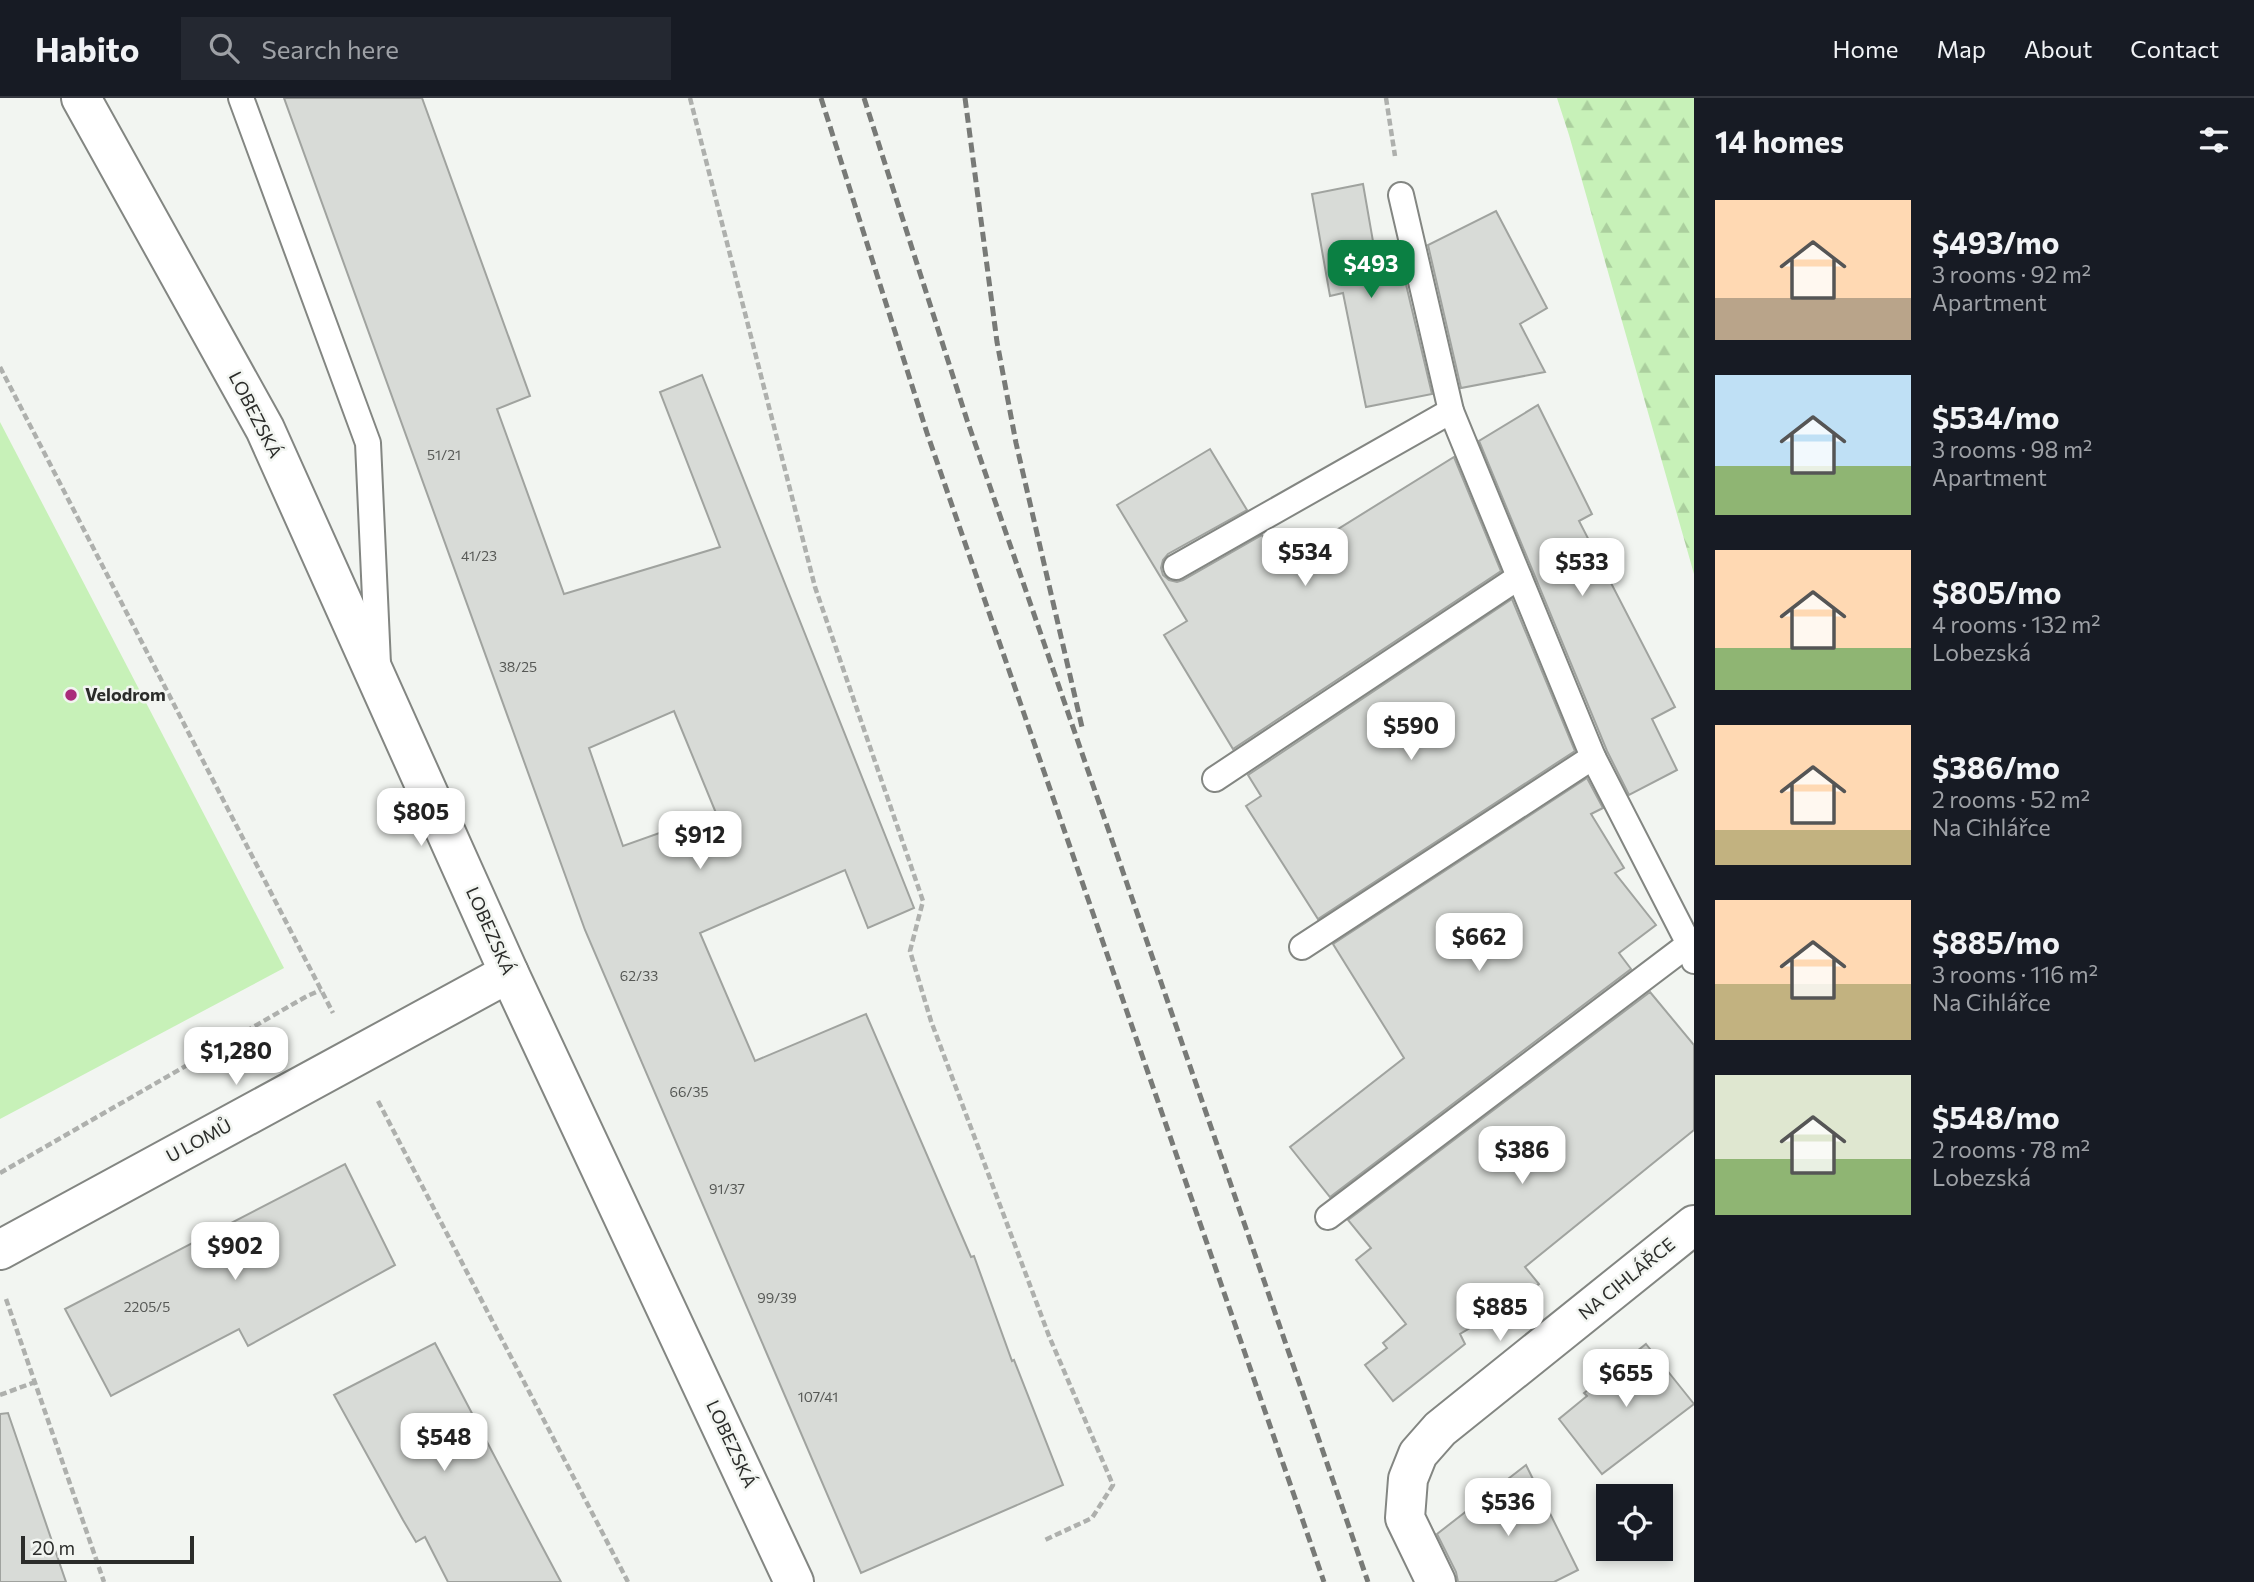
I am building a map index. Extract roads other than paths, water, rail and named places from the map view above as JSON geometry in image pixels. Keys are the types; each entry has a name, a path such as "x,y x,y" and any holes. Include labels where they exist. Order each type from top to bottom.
{"street":[{"name":"LOBEZSKÁ","path":"80,98 265,429 509,972 794,1582"},
{"name":"U LOMŮ","path":"0,1250 509,972"},
{"name":"NA CIHLÁŘCE","path":"1436,1582 1405,1518 1408,1479 1418,1454 1440,1429 1694,1225"}],"lane":[{"path":"241,98 368,443 379,682"},
{"path":"1328,1217 1691,952 1593,757 1451,411 1401,195"},
{"path":"1176,567 1451,411"},
{"path":"1214,779 1519,577"},
{"path":"1302,947 1593,757"}],"railway":[{"path":"821,98 927,433 1324,1582"},
{"path":"864,98 967,420 1368,1582"},
{"path":"965,98 997,342 1016,443 1082,727"}],"place":[{"name":"Velodrom","path":"71,695"}]}
